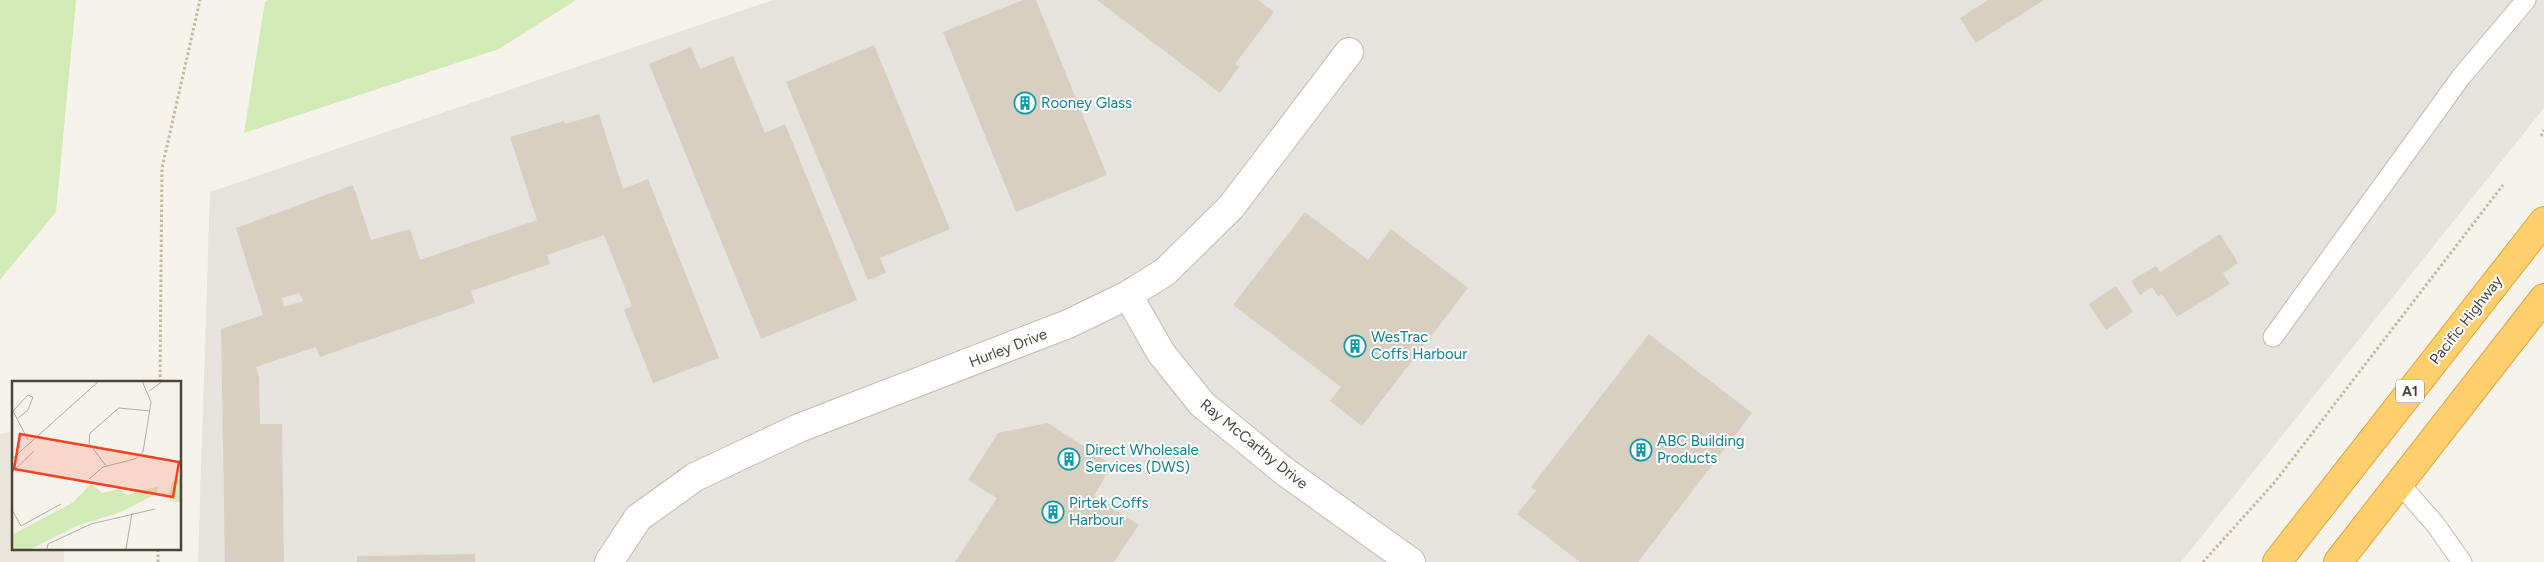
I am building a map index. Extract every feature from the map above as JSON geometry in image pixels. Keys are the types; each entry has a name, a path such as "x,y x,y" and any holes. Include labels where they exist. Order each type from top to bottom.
{"highway":[{"name":"Pacific Highway","path":"2277,562 2544,221"},
{"path":"2338,562 2544,298"}],"street":[{"name":"Hurley Drive","path":"609,562 638,518 695,477 799,428 1068,324 1128,296 1165,272 1231,207 1349,52"},
{"name":"Ray McCarthy Drive","path":"1128,296 1161,353 1202,404 1284,471 1410,562"}],"lane":[{"path":"2273,337 2461,77 2526,0"},
{"path":"2399,483 2435,524 2462,562"}],"path":[{"path":"160,381 162,168 200,0"},
{"path":"2541,136 2544,130"},
{"path":"2203,562 2274,482 2503,185"}],"shaded area":[{"path":"773,0 2544,0 2544,108 2181,562 198,562 210,192"},
{"path":"12,431 12,550 64,550 64,562 0,562 0,434"}],"green space":[{"path":"0,0 76,0 56,212 0,280"},
{"path":"268,0 576,0 499,49 244,133 265,2"}],"building":[{"name":"Rooney Glass","path":"1023,0 1036,0 1107,175 1016,212 943,32"},
{"path":"1097,0 1258,0 1274,12 1235,64 1239,67 1220,93"},
{"path":"1988,0 2044,0 1976,43 1960,18"},
{"path":"874,45 950,229 880,258 886,273 868,280 786,82"},
{"path":"691,47 700,69 733,56 765,133 785,124 857,300 761,339 649,64"},
{"path":"599,114 623,189 648,179 719,358 653,383 624,310 632,306 604,235 547,255 550,264 471,291 475,303 320,357 316,347 256,367 259,377 260,424 282,424 284,562 225,562 221,329 263,315 236,228 353,185 371,240 410,229 420,260 537,220 510,137 564,121 565,124","holes":["299,293 303,301 284,307 282,298"]},
{"name":"WesTrac Coffs Harbour","path":"1305,212 1368,260 1391,229 1468,288 1362,426 1330,401 1341,387 1233,305"},
{"path":"2220,234 2238,263 2223,273 2230,284 2177,317 2162,294 2158,296 2152,287 2140,295 2131,281 2156,266 2160,272"},
{"path":"2116,286 2133,312 2106,330 2089,304"},
{"name":"ABC Building Products","path":"1649,334 1752,413 1638,562 1580,562 1517,514 1536,491 1531,487"},
{"name":"Pirtek Coffs Harbour","path":"1048,423 1112,465 1094,496 1139,525 1114,562 955,562 997,498 968,480 998,433"},
{"path":"475,554 475,562 357,562 357,556"}],"place":[{"name":"Rooney Glass","path":"1025,103"},
{"name":"WesTrac Coffs Harbour","path":"1355,346"},
{"name":"ABC Building Products","path":"1641,450"},
{"name":"Direct Wholesale Services (DWS)","path":"1069,459"},
{"name":"Pirtek Coffs Harbour","path":"1053,512"}]}
